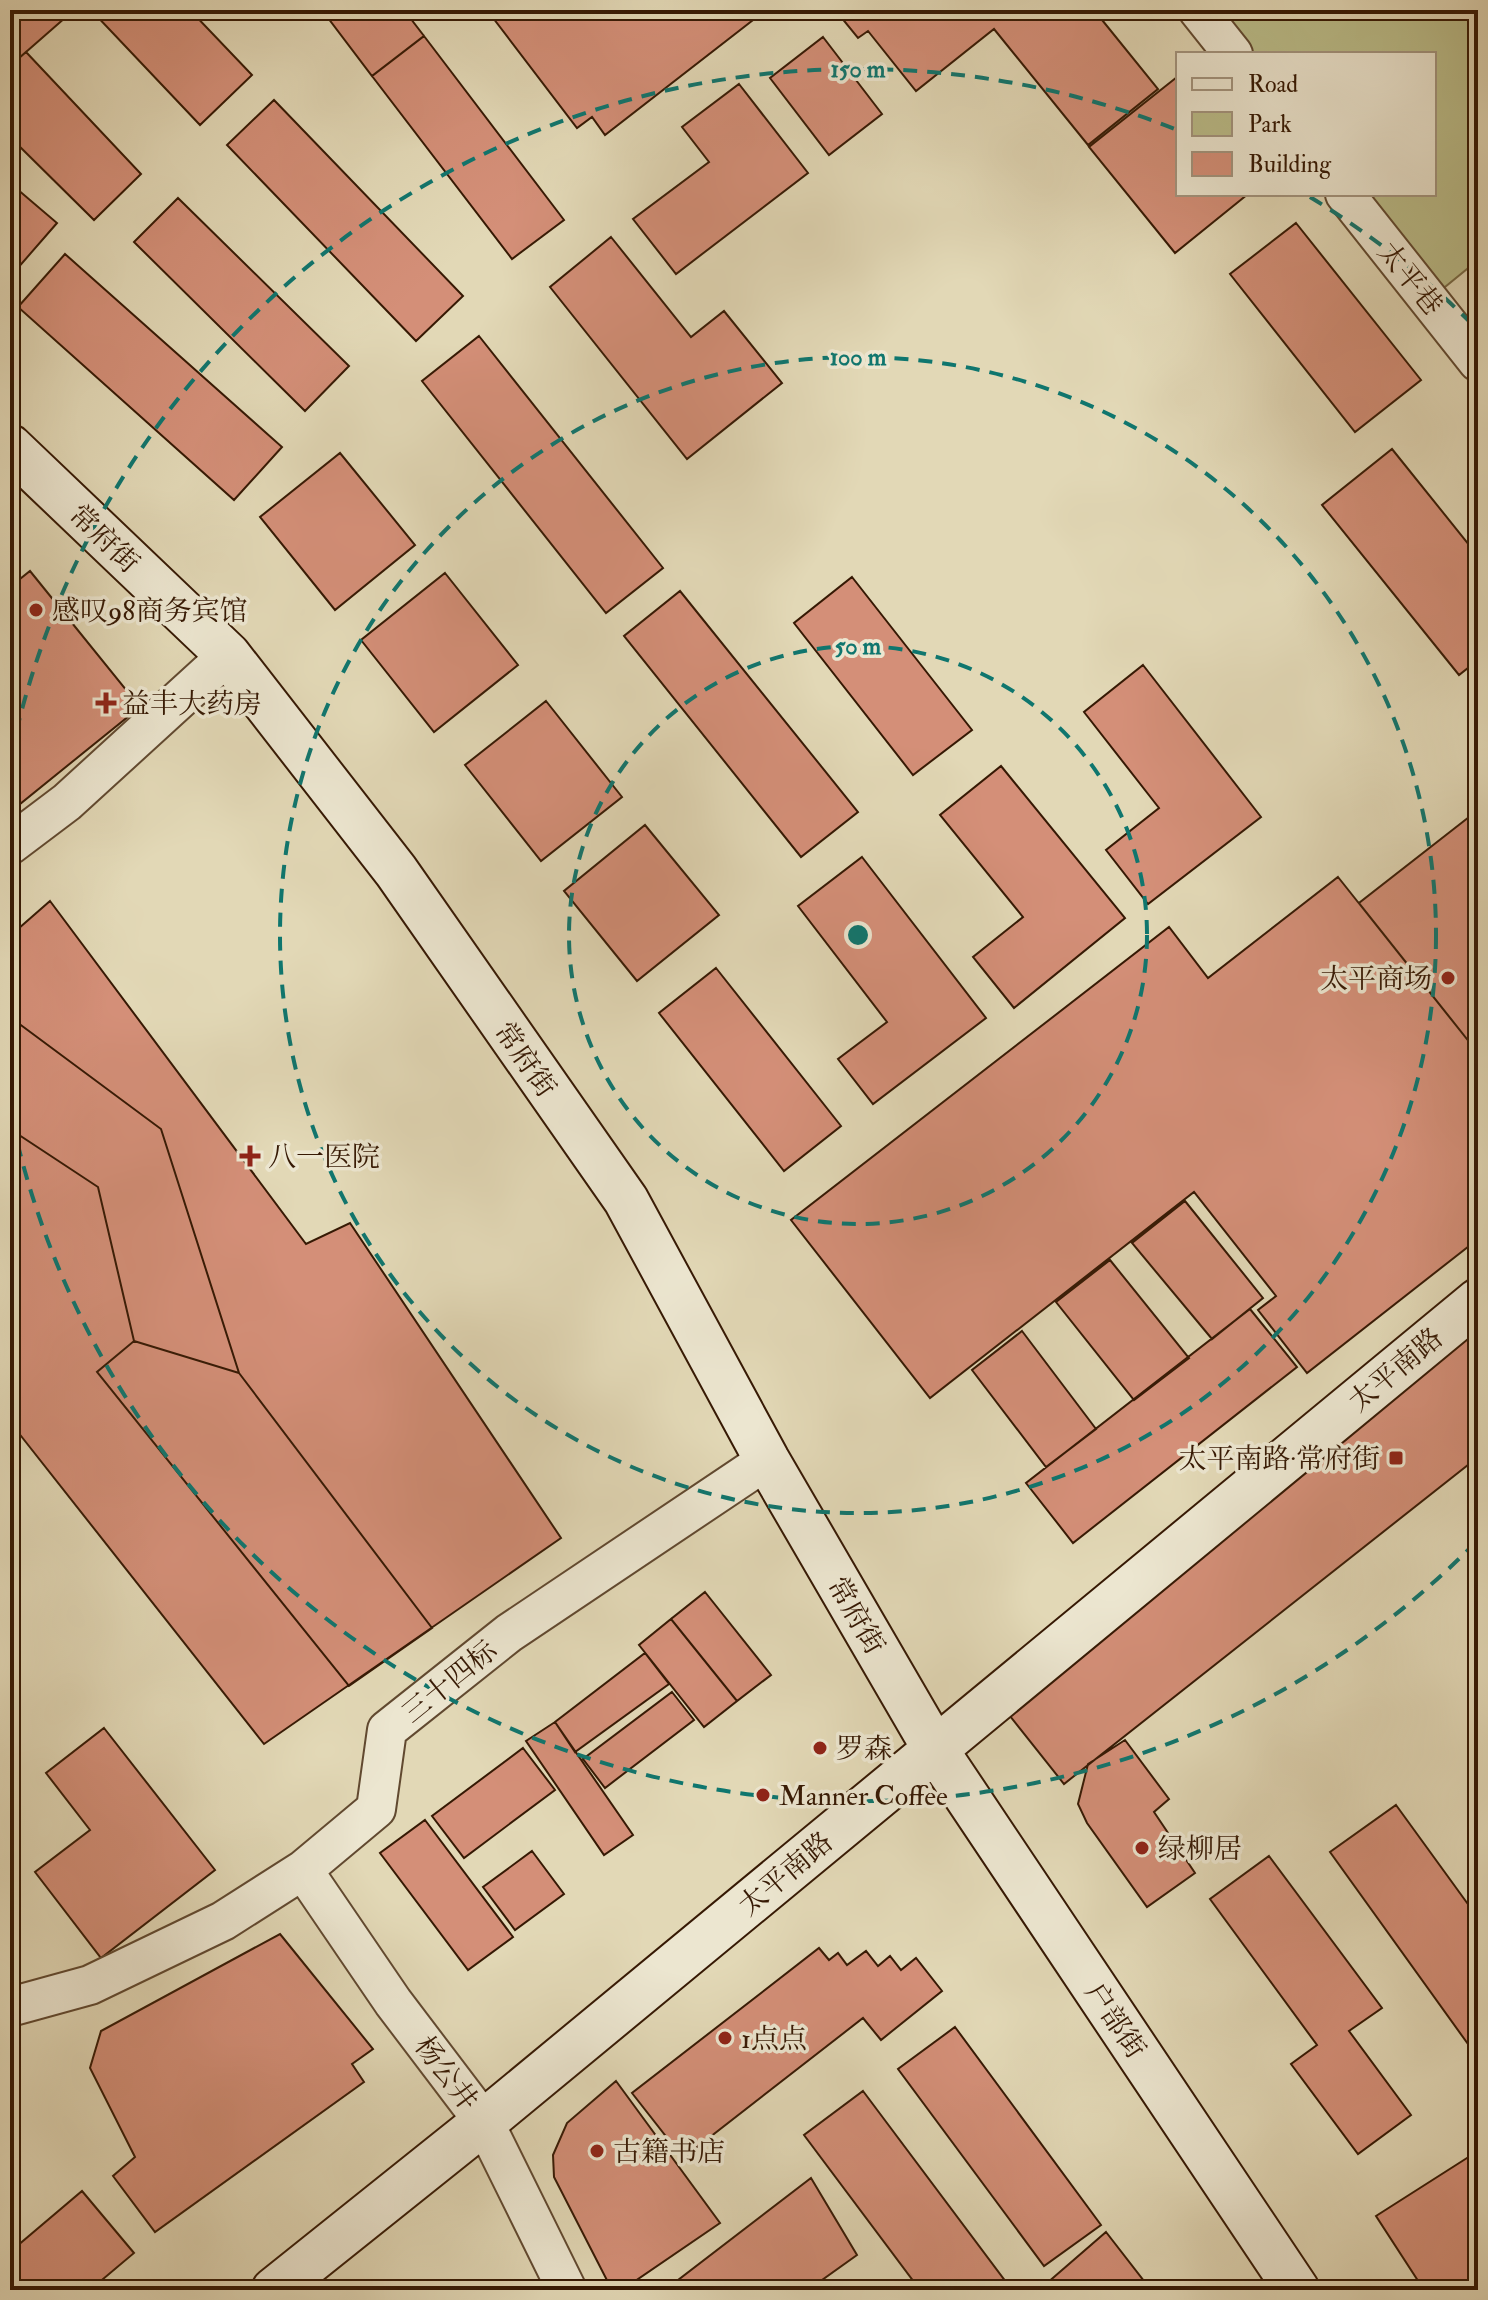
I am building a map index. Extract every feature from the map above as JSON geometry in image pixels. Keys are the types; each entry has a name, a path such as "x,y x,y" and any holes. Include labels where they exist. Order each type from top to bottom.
{"main road":[{"name":"常府街","path":"10,447 228,655 396,871 626,1200 767,1460 935,1749"},
{"name":"太平南路","path":"274,2290 484,2122 1478,1301"},
{"name":"户部街","path":"935,1749 1297,2290"}],"street":[{"path":"1198,10 1231,52"},
{"name":"太平巷","path":"1347,196 1478,362"},
{"path":"10,845 67,802 228,655"},
{"name":"三十四标","path":"10,2007 90,1985 223,1921 303,1870 376,1809 387,1730 509,1633 767,1460"},
{"name":"杨公井","path":"303,1870 393,2002 484,2122 567,2290"}],"green space":[{"path":"1198,10 1478,10 1478,260 1429,300 1347,196 1436,196 1436,52 1231,52"}],"building":[{"path":"10,10 74,10 10,66"},
{"path":"91,10 190,10 252,75 200,125"},
{"path":"322,10 404,10 424,36 372,76"},
{"path":"487,10 766,10 605,135 592,117 577,128"},
{"path":"1094,10 1158,89 1088,145 994,29 916,91 868,31 858,38 836,11"},
{"path":"424,36 564,220 512,259 372,76"},
{"path":"823,37 882,114 829,155 770,78"},
{"path":"26,52 141,174 94,220 10,137 10,66"},
{"path":"1176,78 1176,196 1246,196 1175,253 1089,147"},
{"path":"739,84 808,173 676,274 633,219 709,162 682,127"},
{"path":"274,100 463,296 416,341 227,145"},
{"path":"10,183 57,223 10,277"},
{"path":"178,198 349,366 305,411 134,242"},
{"path":"1296,223 1421,380 1355,432 1230,274"},
{"path":"611,237 691,337 724,311 782,383 687,459 550,287"},
{"path":"65,254 282,447 234,500 18,307"},
{"path":"479,336 663,568 606,613 422,381"},
{"path":"1392,449 1478,556 1478,660 1459,675 1322,505"},
{"path":"340,453 415,545 335,610 260,517"},
{"path":"30,571 140,707 20,804 10,792 10,587"},
{"path":"445,573 518,665 434,732 361,640"},
{"path":"852,577 972,730 913,775 794,623"},
{"path":"680,591 858,812 801,857 624,636"},
{"path":"1143,665 1261,817 1148,904 1106,850 1159,808 1084,712"},
{"path":"546,701 622,797 541,861 465,765"},
{"path":"1001,766 1125,918 1014,1008 973,957 1023,917 940,815"},
{"name":"太平商场","path":"1478,810 1478,1053 1359,903"},
{"path":"645,825 719,915 637,981 564,891"},
{"path":"862,857 986,1018 873,1104 838,1059 887,1022 798,906"},
{"path":"1338,877 1478,1053 1478,1239 1307,1373 1258,1310 1276,1296 1194,1192 930,1398 791,1220 1169,927 1208,978"},
{"path":"50,901 306,1244 350,1223 561,1538 264,1744 10,1422 10,936"},
{"path":"716,968 841,1126 784,1171 659,1013"},
{"path":"10,1017 161,1129 239,1373 134,1341 98,1187 10,1129"},
{"path":"1185,1201 1263,1298 1212,1339 1132,1243"},
{"path":"1110,1260 1189,1358 1134,1400 1056,1302"},
{"path":"1250,1309 1297,1367 1073,1543 1026,1483"},
{"path":"1478,1320 1478,1457 1064,1784 998,1701"},
{"path":"1022,1331 1096,1429 1046,1467 972,1370"},
{"path":"134,1341 239,1373 432,1628 349,1686 97,1372"},
{"path":"705,1592 771,1675 737,1701 671,1619"},
{"path":"671,1619 737,1701 704,1727 639,1645"},
{"path":"645,1653 669,1684 575,1752 555,1722"},
{"path":"672,1692 694,1720 605,1788 583,1759"},
{"path":"555,1722 633,1835 604,1855 526,1741"},
{"path":"104,1728 215,1870 101,1958 35,1872 90,1830 46,1773"},
{"name":"绿柳居","path":"1125,1740 1169,1799 1154,1812 1195,1873 1147,1907 1087,1823 1078,1804 1088,1764"},
{"path":"523,1748 555,1790 464,1858 432,1816"},
{"path":"1396,1805 1478,1918 1478,2058 1330,1852"},
{"path":"425,1820 513,1937 468,1970 380,1853"},
{"path":"532,1851 564,1894 515,1930 483,1887"},
{"path":"1269,1856 1382,2008 1349,2031 1411,2115 1358,2154 1291,2064 1317,2045 1210,1899"},
{"path":"280,1934 373,2049 352,2064 364,2082 155,2232 113,2176 135,2157 90,2068 101,2031"},
{"path":"819,1948 829,1960 838,1953 847,1965 866,1951 878,1966 890,1956 901,1970 916,1958 942,1991 881,2040 863,2018 683,2158 632,2093"},
{"path":"955,2027 1101,2225 1044,2266 898,2069"},
{"path":"616,2081 720,2223 622,2290 612,2290 554,2177 553,2155 567,2123"},
{"path":"863,2091 1012,2290 920,2290 804,2135"},
{"path":"1478,2151 1478,2290 1424,2290 1376,2216"},
{"path":"811,2178 857,2255 808,2290 665,2290"},
{"path":"82,2191 134,2253 90,2290 10,2290 10,2252"},
{"path":"1106,2232 1151,2290 1039,2290"}],"place":[{"name":"感叹98商务宾馆","path":"36,610"},
{"name":"益丰大药房","path":"106,703"},
{"name":"太平商场","path":"1448,978"},
{"name":"八一医院","path":"250,1156"},
{"name":"太平南路·常府街","path":"1396,1458"},
{"name":"罗森","path":"820,1748"},
{"name":"Manner Coffee","path":"763,1795"},
{"name":"绿柳居","path":"1142,1848"},
{"name":"1点点","path":"725,2038"},
{"name":"古籍书店","path":"597,2151"}]}
